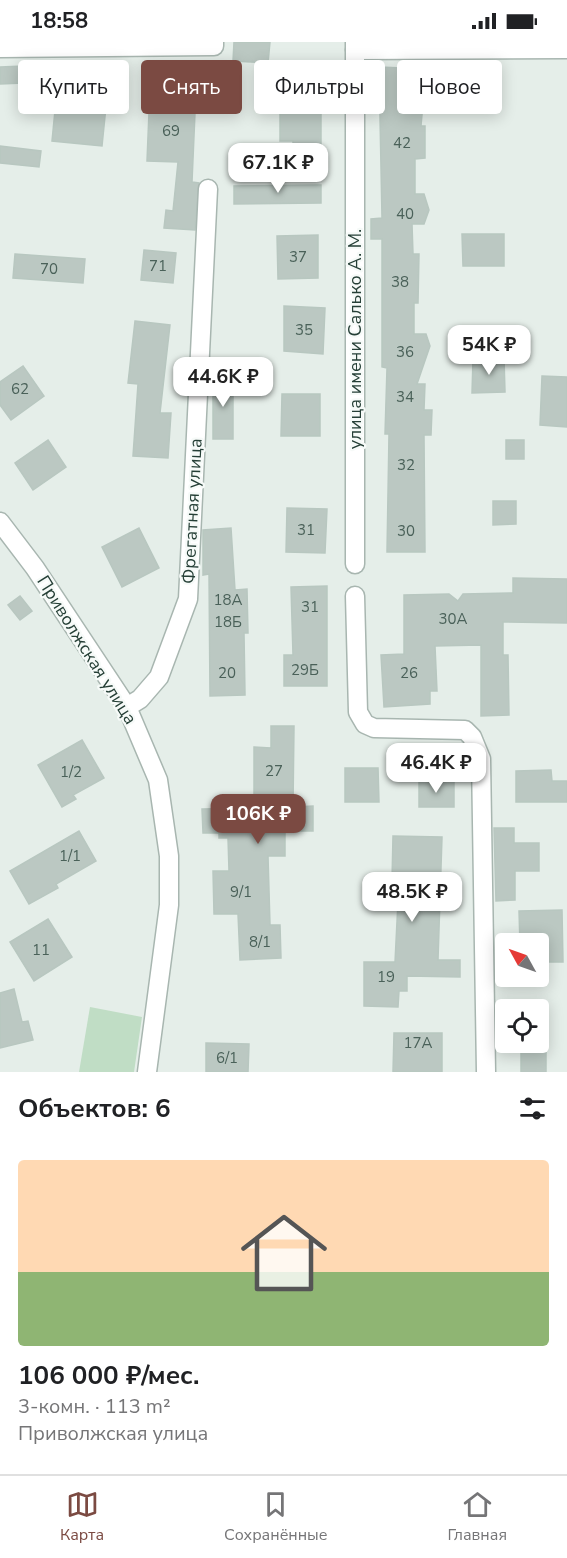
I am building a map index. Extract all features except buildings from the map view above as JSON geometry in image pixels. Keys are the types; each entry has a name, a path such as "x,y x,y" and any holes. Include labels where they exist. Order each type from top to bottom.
{"street":[{"path":"0,48 214,44"},
{"path":"355,46 567,49"},
{"name":"улица имени Салько А. М.","path":"355,46 356,564"},
{"name":"Фрегатная улица","path":"127,707 140,699 159,677 188,599 208,189"},
{"name":"Приволжская улица","path":"0,522 35,568 127,707 158,780 169,856 169,905 147,1072"},
{"path":"355,596 358,712 364,724 374,728 465,730 472,737 481,759 486,1072"}],"green space":[{"path":"90,1007 142,1017 134,1072 79,1072"}]}
